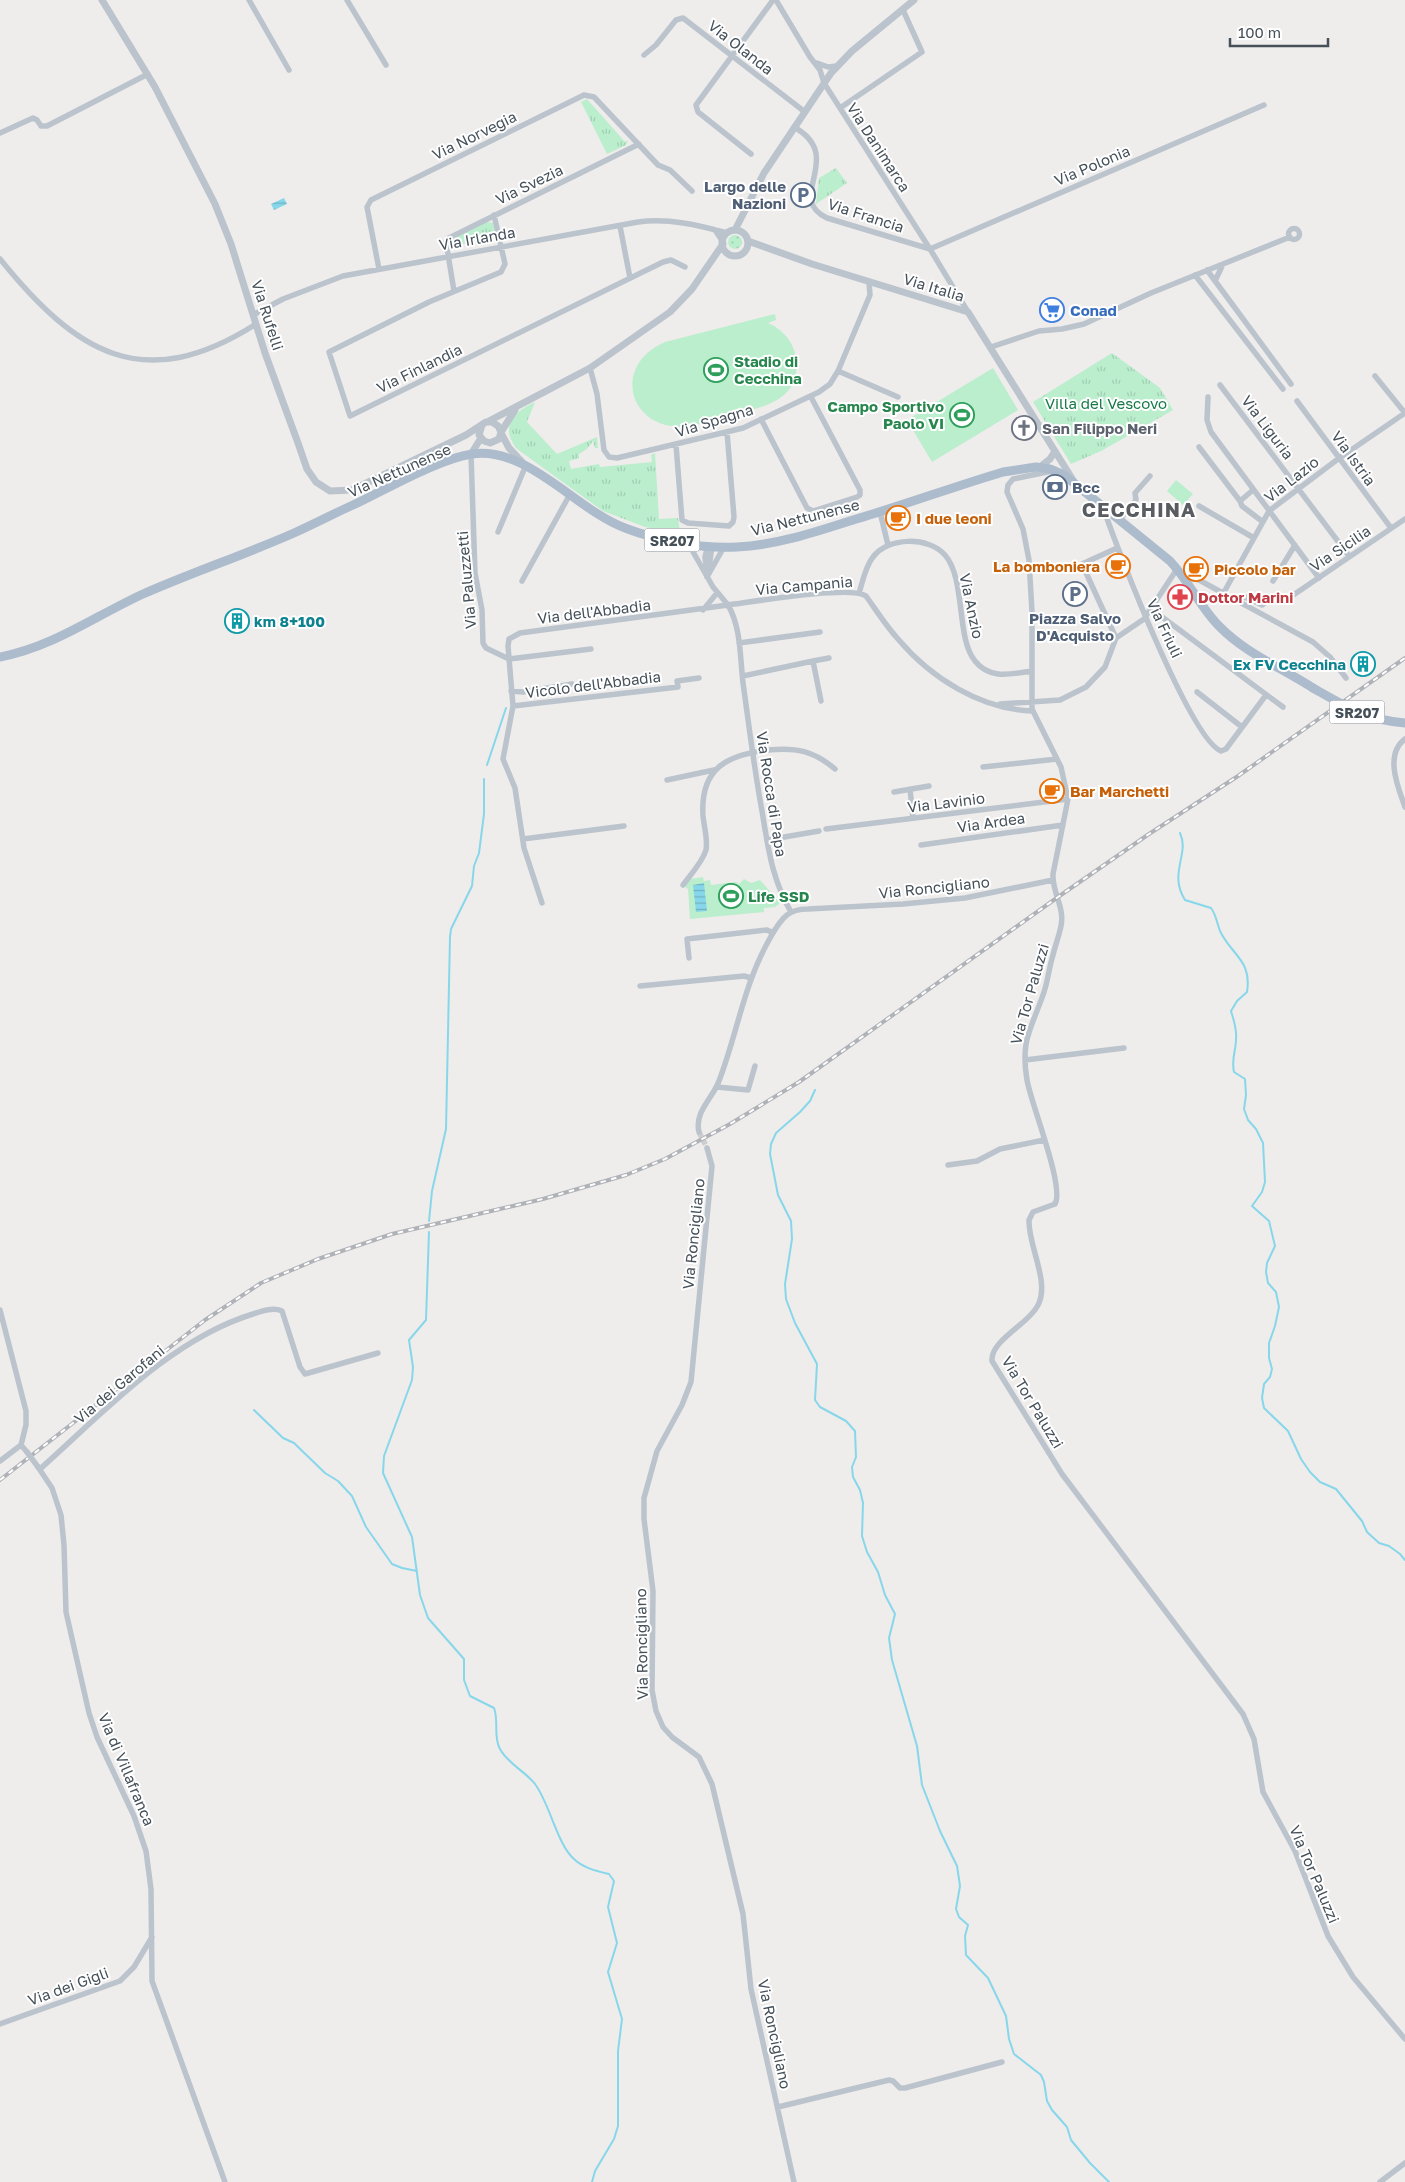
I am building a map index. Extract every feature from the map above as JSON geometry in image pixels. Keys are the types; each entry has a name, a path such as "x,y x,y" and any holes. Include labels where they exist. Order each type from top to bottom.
{"main road":[{"name":"Via Nettunense","path":"0,657 31,650 51,642 145,593 294,533 418,474 471,454 492,454 526,466 596,515 622,527 688,543 724,547 751,546 795,537 1003,472 1040,468 1054,470 1075,482 1120,519 1176,568 1214,622 1248,649 1313,688 1362,714 1381,720 1405,723"}],"street":[{"name":"Via Rufelli","path":"102,0 148,74 200,172 218,212 306,467 316,482 326,489 339,492 357,488 466,435 520,404 590,368 676,307 692,289 723,243"},
{"path":"249,0 289,70"},
{"path":"347,0 386,64"},
{"path":"751,154 696,108 697,102 775,0"},
{"name":"Via Danimarca","path":"775,0 820,70 824,83 930,249"},
{"path":"735,230 764,173 837,66 852,51 914,0"},
{"path":"840,108 922,52 903,10"},
{"name":"Via Olanda","path":"644,55 656,45 676,20 681,18 805,112"},
{"path":"810,57 824,67 837,66"},
{"path":"0,133 33,118 41,126 47,126 148,74"},
{"name":"Via Norvegia","path":"379,269 368,208 371,200 582,96 594,97 658,165 670,170 692,191"},
{"name":"Via Polonia","path":"930,249 1264,104"},
{"name":"Via Francia","path":"794,127 811,140 817,153 816,172 810,196 812,204 818,212 827,218 930,249"},
{"name":"Via Svezia","path":"448,256 447,239 639,144"},
{"path":"745,251 748,241 744,233 746,210"},
{"path":"494,215 501,247"},
{"name":"Via Irlanda","path":"253,315 283,299 333,279 448,256 620,226 658,221 688,223 727,233"},
{"path":"620,226 630,278"},
{"path":"713,229 723,243 726,252"},
{"path":"723,243 727,233 735,230 744,233"},
{"path":"991,347 1039,331 1062,329 1084,324 1195,275 1290,237"},
{"name":"Via Italia","path":"748,241 869,282 968,312 1075,482"},
{"name":"Via Finlandia","path":"501,247 504,264 501,272 454,292 329,352 350,416 668,260 685,267"},
{"path":"712,257 726,252 738,256 745,251 764,248"},
{"path":"930,249 968,312"},
{"path":"448,256 454,292"},
{"path":"0,259 68,330 93,346 119,355 154,360 179,359 225,342 256,324"},
{"path":"1215,281 1224,264"},
{"path":"1207,270 1291,384"},
{"path":"1195,275 1283,389"},
{"name":"Via Spagna","path":"590,368 597,394 604,450 607,455 617,458 743,428 811,397 827,387 838,372 870,295 869,282"},
{"path":"838,372 898,397"},
{"path":"1375,376 1405,413"},
{"name":"Via Liguria","path":"1220,385 1349,556"},
{"path":"761,420 806,508 813,511 857,497 860,495 860,490 811,397"},
{"path":"1208,397 1207,418 1210,430 1318,578"},
{"name":"Via Istria","path":"1297,401 1338,459 1391,528"},
{"path":"466,435 496,441 509,416 520,404"},
{"name":"Via Lazio","path":"1223,594 1269,510 1405,413"},
{"path":"492,454 479,432 485,423 498,426 500,434 509,448 526,466 498,532"},
{"path":"676,445 682,520 729,526 734,519 727,432"},
{"path":"492,454 500,434"},
{"path":"471,454 483,439"},
{"path":"1199,447 1242,506 1263,522"},
{"path":"1040,468 1050,459 1055,451"},
{"name":"Via Paluzzetti","path":"471,454 476,577 482,610 484,644 486,648 509,659"},
{"name":"Via Tor Paluzzi","path":"1054,470 1036,476 1013,480 1008,485 1007,494 1023,529 1029,560 1032,612 1032,711 1057,759 1065,779 1068,799 1053,880 1061,908 1061,927 1045,989 1027,1035 1025,1060 1028,1087 1058,1194 1055,1204 1033,1212 1029,1220 1040,1278 1041,1296 1031,1315 995,1347 992,1361 1062,1474 1243,1714 1254,1739 1263,1792 1295,1851 1332,1943 1352,1977 1405,2038"},
{"path":"1120,519 1136,500 1135,493 1150,476"},
{"path":"1240,501 1253,490"},
{"path":"522,581 569,496"},
{"name":"Via Friuli","path":"1103,505 1117,548 1137,598 1197,724 1215,747 1221,751 1226,750 1242,727"},
{"path":"1199,506 1254,538"},
{"path":"859,593 870,561 878,552 888,546 880,512"},
{"name":"Via Sicilia","path":"1236,601 1245,597 1262,605 1271,598 1286,600 1405,519"},
{"name":"Via Anzio","path":"888,546 918,542 933,547 942,553 952,570 967,644 973,659 982,668 996,674 1005,675 1032,671"},
{"path":"688,543 717,593 728,605"},
{"path":"1273,581 1295,545"},
{"path":"707,577 705,557 710,546"},
{"path":"707,577 724,547"},
{"path":"1117,548 1082,564 1116,638 1138,625 1146,616 1176,568"},
{"path":"1183,576 1196,579 1313,642 1330,656 1346,678"},
{"name":"Via Campania","path":"728,605 842,592 859,593 866,596 899,641 930,669 963,692 1007,708 1032,711"},
{"path":"703,610 717,593"},
{"name":"Via dell'Abbadia","path":"509,659 508,641 520,633 703,610 728,605"},
{"name":"Via Rocca di Papa","path":"728,605 735,620 739,643 752,752 767,840 776,881 792,912"},
{"path":"1150,608 1283,707"},
{"path":"1150,624 1159,614"},
{"path":"739,643 820,632"},
{"name":"Via Campania","path":"992,703 1031,702 1065,698 1086,687 1105,666 1116,638"},
{"path":"509,659 591,649"},
{"path":"742,676 830,658"},
{"name":"Vicolo dell'Abbadia","path":"509,659 513,706 503,759 515,788 523,839 542,902"},
{"path":"813,661 821,701"},
{"name":"Vicolo dell'Abbadia","path":"513,706 678,686 677,680 698,678"},
{"path":"511,691 523,692 572,684"},
{"path":"1197,692 1242,727 1266,695"},
{"path":"1405,739 1399,744 1396,752 1394,773 1405,807"},
{"path":"683,886 705,851 703,800 708,783 714,770 726,760 752,752 786,748 798,749 816,755 835,769"},
{"path":"983,767 1057,759"},
{"path":"667,780 714,770"},
{"path":"894,792 929,786"},
{"path":"910,789 914,818"},
{"name":"Via Lavinio","path":"826,830 1068,799"},
{"name":"Via Ardea","path":"921,845 1064,825"},
{"path":"523,839 624,826"},
{"path":"767,840 819,831"},
{"name":"Via Roncigliano","path":"792,912 818,908 904,904 964,898 1053,880"},
{"path":"699,1132 698,1121 701,1112 717,1087 751,978 773,933 782,920 792,912"},
{"path":"689,958 687,939 767,930 773,933"},
{"path":"640,986 744,976 751,978"},
{"path":"1025,1060 1124,1048"},
{"path":"717,1087 748,1090 755,1066"},
{"path":"948,1166 977,1161 1000,1149 1044,1140"},
{"name":"Via Roncigliano","path":"707,1148 712,1166 691,1382 682,1405 657,1451 644,1498 644,1519 653,1591 652,1690 656,1711 663,1727 672,1737 699,1757 712,1784 743,1914 751,1990 794,2182"},
{"name":"Via dei Garofani","path":"39,1468 159,1365 216,1328 241,1317 271,1309 283,1311 300,1369 305,1374 378,1353"},
{"path":"0,1310 26,1411 26,1425 21,1446 0,1461"},
{"name":"Via di Villafranca","path":"21,1446 52,1488 60,1515 64,1538 66,1612 89,1713 97,1737 134,1816 146,1851 150,1877 152,1935 150,1967 154,1986 225,2182"},
{"name":"Via dei Gigli","path":"0,2024 120,1981 134,1967 152,1935"},
{"path":"778,2107 887,2080 894,2081 900,2088 905,2088 1002,2062"},
{"path":"1380,2182 1405,2163"}],"green space":[{"path":"587,99 625,142 628,140 626,145 607,154 581,102"},
{"path":"836,168 847,183 816,204 819,178"},
{"path":"487,222 493,223 497,241 490,242 489,239 457,245 454,250 450,250 451,240"},
{"path":"732,235 738,235 742,242 738,249 732,249 728,245 728,239"},
{"name":"Stadio di Cecchina","path":"775,314 776,320 768,323 778,329 790,341 796,358 796,372 793,383 780,398 759,408 691,426 670,426 653,420 641,410 634,396 633,381 637,367 648,353 665,342"},
{"name":"Villa del Vescovo","path":"1112,353 1160,388 1173,410 1101,451 1071,464 1033,402"},
{"name":"Campo Sportivo Paolo VI","path":"993,368 1018,410 932,462 907,420"},
{"path":"535,402 527,422 557,454 597,437 598,448 595,448 593,441 587,449 579,454 579,458 569,461 571,469 599,464 600,467 652,462 651,455 655,453 659,519 678,518 680,533 645,527 603,511 517,449 509,433 511,421 521,410"},
{"path":"1176,480 1193,494 1183,505 1167,491"},
{"name":"Life SSD","path":"703,877 704,881 710,880 711,885 736,882 739,884 744,879 751,883 760,880 780,903 775,907 764,908 764,912 690,919 688,889 685,887 690,879"}],"water":[{"path":"284,198 287,204 274,210 271,204"},
{"path":"704,883 707,911 696,912 693,885"}],"waterway":[{"path":"487,765 506,708"},
{"path":"429,1221 432,1191 446,1129 450,937 451,929 472,886 484,814 484,779"},
{"path":"1180,833 1183,849 1178,881 1180,890 1185,900 1211,908 1221,933 1240,959 1247,973 1247,992 1237,1001 1231,1011 1236,1032 1233,1067 1234,1072 1245,1079 1246,1095 1244,1109 1248,1120 1256,1129 1263,1143 1265,1182 1262,1192 1252,1206 1269,1221 1275,1246 1267,1263 1266,1272 1268,1283 1276,1292 1279,1307 1269,1343 1269,1358 1272,1369 1270,1377 1264,1384 1262,1398 1264,1408 1288,1431 1301,1459 1310,1472 1320,1482 1336,1489 1362,1521 1367,1532 1379,1543 1389,1546 1400,1554 1405,1560"},
{"path":"815,1090 810,1101 776,1133 771,1144 770,1154 778,1195 791,1221 792,1239 785,1284 786,1299 795,1323 817,1364 815,1400 820,1407 846,1421 855,1431 856,1457 852,1467 853,1477 860,1490 863,1503 862,1536 867,1552 878,1572 885,1595 895,1614 889,1638 892,1660 917,1746 922,1785 940,1831 957,1866 960,1886 956,1909 959,1917 968,1925 965,1936 966,1955 988,1978 1006,2016 1009,2039 1014,2054 1041,2075 1047,2101 1052,2110 1067,2127 1071,2140 1109,2182"},
{"path":"429,1232 426,1320 409,1340 413,1367 412,1380 384,1456 383,1473 412,1537 420,1595 428,1618 464,1659 464,1680 470,1696 494,1708 497,1739 500,1749 507,1759 535,1784 563,1844 574,1859 590,1869 609,1874 614,1881 608,1907 617,1943 608,1972 622,2019 618,2051 618,2126 614,2139 595,2171 592,2182"},
{"path":"254,1410 283,1438 294,1443 325,1473 338,1481 352,1496 366,1527 392,1564 417,1571"}],"tunnel":[{"path":"699,1132 707,1148"}],"railway":[{"path":"0,1480 205,1320 261,1283 318,1259 392,1234 543,1199 626,1175 665,1159 730,1124 799,1082 1058,897 1149,834 1238,776 1405,658"}],"place":[{"name":"Largo delle Nazioni","path":"803,195"},
{"name":"Conad","path":"1052,310"},
{"name":"Stadio di Cecchina","path":"716,370"},
{"name":"Campo Sportivo Paolo VI","path":"962,415"},
{"name":"San Filippo Neri","path":"1024,428"},
{"name":"Bcc","path":"1055,487"},
{"name":"I due leoni","path":"898,518"},
{"name":"La bomboniera","path":"1118,566"},
{"name":"Piccolo bar","path":"1196,569"},
{"name":"Piazza Salvo D'Acquisto","path":"1075,594"},
{"name":"Dottor Marini","path":"1180,597"},
{"name":"km 8+100","path":"237,621"},
{"name":"Ex FV Cecchina","path":"1363,664"},
{"name":"Bar Marchetti","path":"1052,791"},
{"name":"Life SSD","path":"731,896"}],"district":[{"name":"CECCHINA","path":"1139,509"}]}
